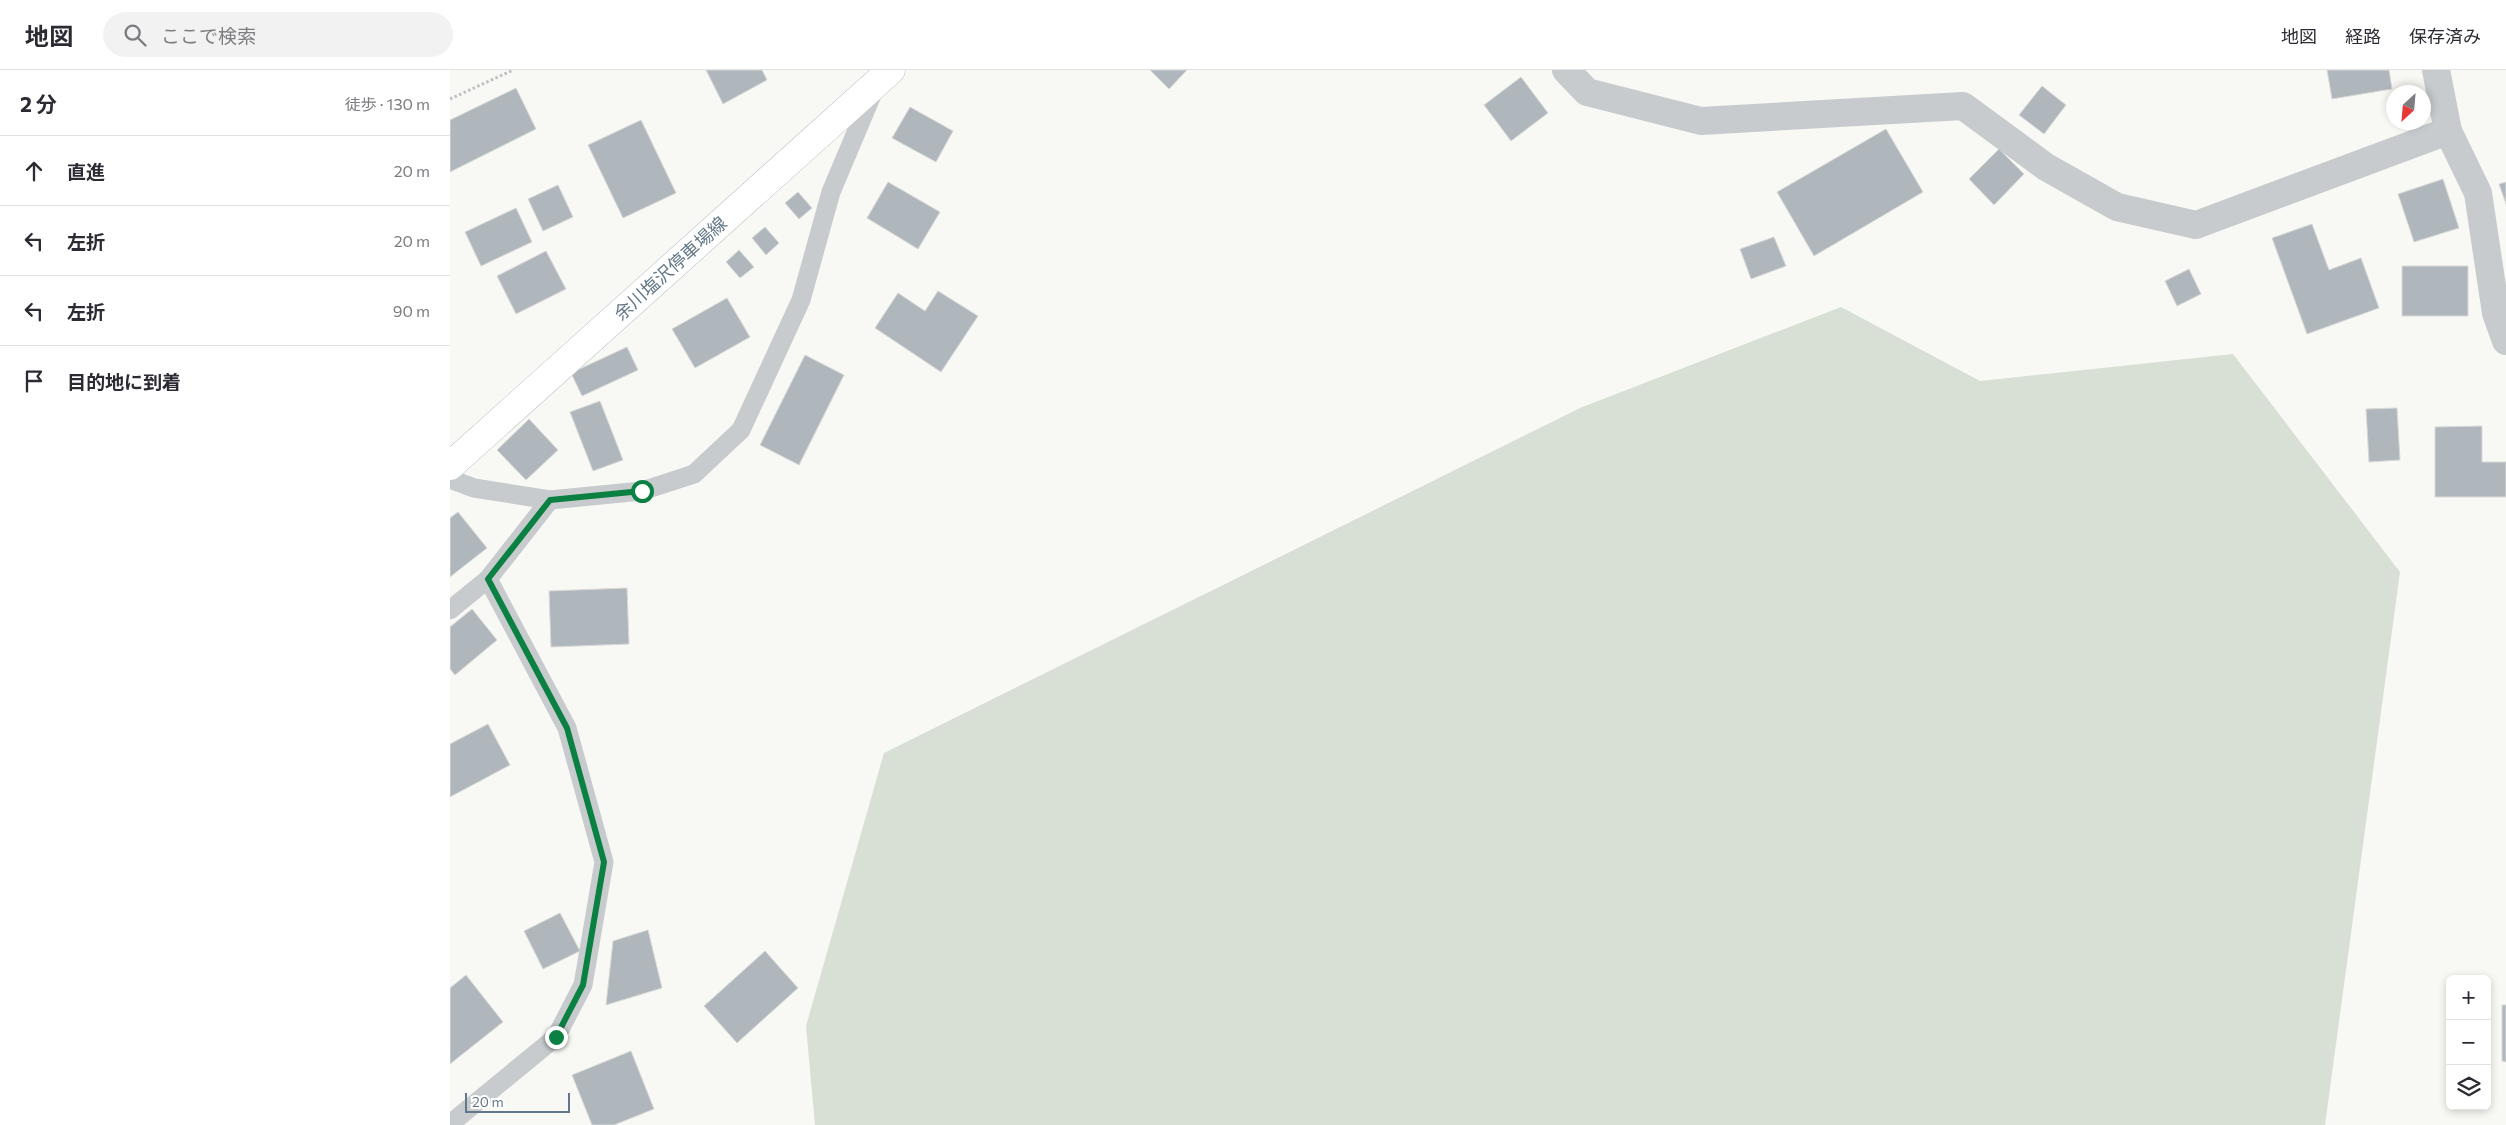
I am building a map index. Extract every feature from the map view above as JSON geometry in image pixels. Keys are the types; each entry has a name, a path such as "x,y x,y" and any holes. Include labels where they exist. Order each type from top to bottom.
{"main road":[{"name":"余川塩沢停車場線","path":"450,466 880,74"}],"street":[{"path":"1566,70 1587,92 1701,121 1963,106 2046,167 2117,207 2196,225 2448,131"},
{"path":"2436,70 2448,131 2478,193 2496,313 2506,341"}],"lane":[{"path":"450,479 474,488 550,500 642,491 694,474 741,430 801,300 830,192 880,74"},
{"path":"450,610 488,579 550,500"},
{"path":"450,1124 556,1037 583,985 604,862 567,728 488,579"}],"path":[{"path":"450,99 513,70"}],"shaded area":[{"path":"1841,307 1980,381 2233,354 2400,572 2325,1125 815,1125 806,1026 884,753 1580,408"}],"building":[{"path":"706,70 762,70 767,80 723,104"},
{"path":"1150,70 1187,70 1169,89"},
{"path":"2327,70 2389,70 2391,85 2386,85 2386,90 2332,99"},
{"path":"1521,77 1548,113 1511,141 1484,105"},
{"path":"2042,86 2066,105 2044,134 2019,115"},
{"path":"516,88 536,129 450,172 450,120"},
{"path":"910,107 953,131 936,162 892,138"},
{"path":"641,120 676,193 623,218 588,145"},
{"path":"1886,129 1923,192 1814,256 1777,192"},
{"path":"1999,149 2024,174 1994,205 1969,179"},
{"path":"2443,179 2459,228 2414,242 2398,194"},
{"path":"888,182 940,212 918,249 867,218"},
{"path":"2506,182 2506,204 2499,184"},
{"path":"558,185 573,217 543,231 528,199"},
{"path":"798,192 812,208 799,219 785,203"},
{"path":"516,208 532,242 481,266 465,232"},
{"path":"2312,224 2329,270 2361,258 2379,308 2307,334 2272,238"},
{"path":"765,227 779,243 766,255 752,238"},
{"path":"1774,237 1786,266 1751,279 1740,249"},
{"path":"739,250 754,267 740,278 726,262"},
{"path":"546,251 566,289 516,314 497,276"},
{"path":"2402,266 2468,266 2468,316 2402,316"},
{"path":"2189,269 2201,294 2177,306 2165,281"},
{"path":"938,291 978,316 941,372 875,328 898,293 925,311"},
{"path":"727,298 750,337 695,368 672,329"},
{"path":"627,347 638,370 582,396 571,373"},
{"path":"805,355 844,375 799,465 760,445"},
{"path":"600,401 623,460 593,471 570,412"},
{"path":"2397,408 2400,460 2369,462 2366,409"},
{"path":"529,419 558,450 526,480 497,450"},
{"path":"2482,426 2482,462 2506,462 2506,497 2435,497 2435,427"},
{"path":"458,512 487,548 450,577 450,518"},
{"path":"627,588 629,644 551,647 549,591"},
{"path":"472,609 497,640 455,675 450,669 450,627"},
{"path":"488,724 510,765 450,797 450,744"},
{"path":"560,913 580,951 543,969 524,931"},
{"path":"648,930 662,988 606,1005 613,941"},
{"path":"765,951 798,988 737,1043 704,1006"},
{"path":"466,975 503,1022 450,1064 450,988"},
{"path":"2502,1005 2506,1005 2506,1062 2502,1061"},
{"path":"631,1051 654,1109 614,1125 592,1125 572,1075"}],"route":[{"path":"556,1037 583,985 604,862 567,728 488,579 550,500 642,491"}]}
